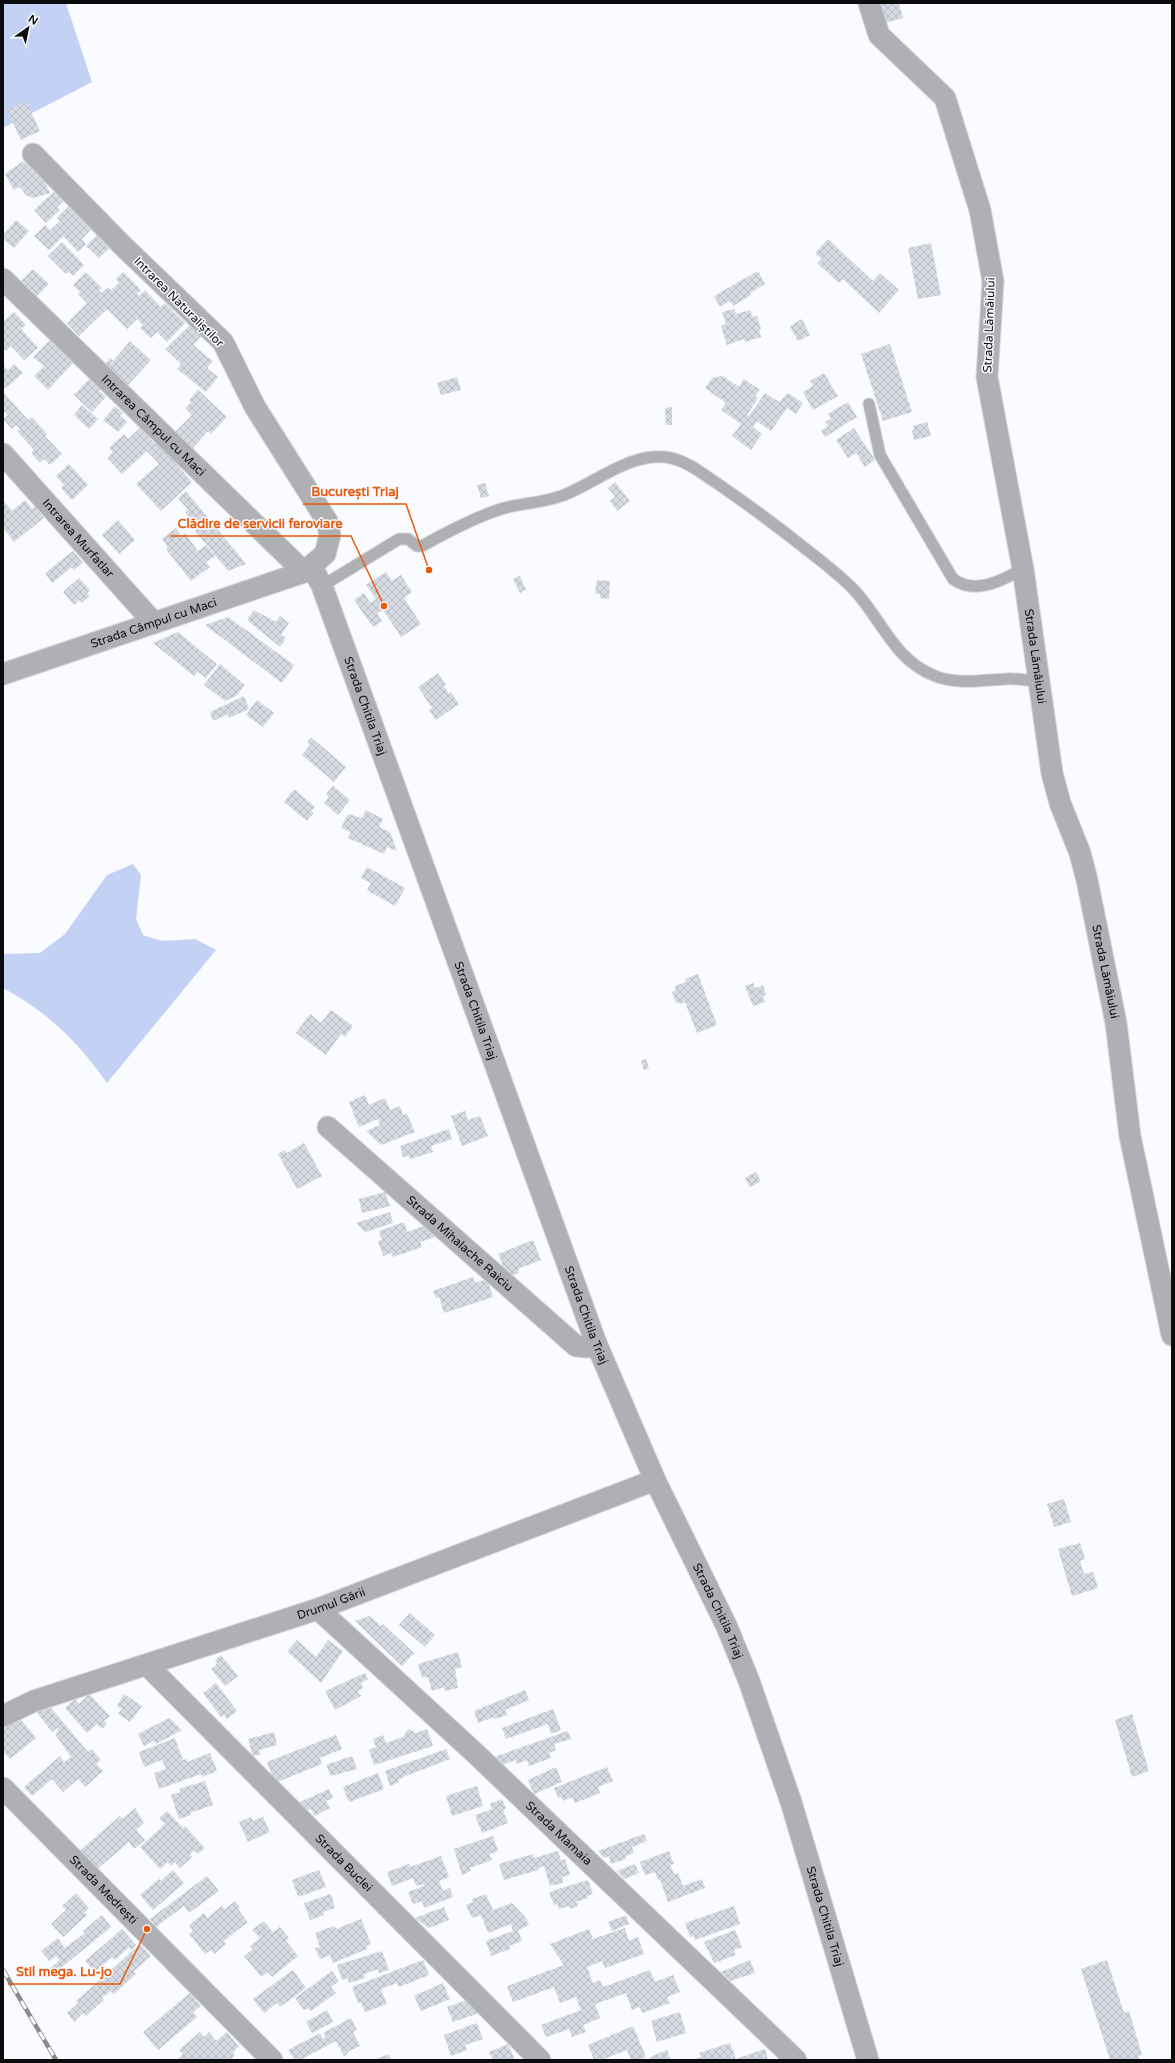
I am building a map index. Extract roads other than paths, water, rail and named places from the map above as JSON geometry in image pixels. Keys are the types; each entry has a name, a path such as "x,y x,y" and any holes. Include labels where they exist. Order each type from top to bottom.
{"street":[{"name":"Strada Lămâiului","path":"870,3 879,35 945,98 980,210 993,281 987,377 1023,569 1052,773 1060,803 1080,854 1093,908 1116,1023 1130,1136 1172,1335"},
{"name":"Intrarea Naturaliștilor","path":"33,154 122,245 223,342 255,407 316,502 327,522 330,535 325,554 308,569"},
{"name":"Intrarea Câmpul cu Maci","path":"3,279 308,569"},
{"name":"Intrarea Murfatlar","path":"3,454 154,623"},
{"name":"Strada Chitila Triaj","path":"308,569 322,586 596,1343 655,1480 709,1588 751,1688 791,1802 828,1933 868,2060"},
{"name":"Strada Câmpul cu Maci","path":"3,674 308,569"},
{"name":"Strada Mihalache Raiciu","path":"328,1127 576,1346 587,1347 596,1343"},
{"name":"Drumul Gării","path":"3,1716 34,1701 147,1666 318,1609 655,1480"},
{"name":"Strada Mamaia","path":"318,1609 476,1754 796,2060"},
{"name":"Strada Buclei","path":"147,1666 540,2060"},
{"name":"Strada Medrești","path":"3,1788 272,2060"}],"lane":[{"path":"869,404 880,455 953,579 962,586 971,588 1009,577 1023,569"},
{"path":"322,586 399,539 408,539 417,546 422,546 455,528 489,513 516,505 562,495 617,468 645,459 657,457 671,458 685,463 732,493 837,574 854,590 868,607 890,642 920,668 934,676 947,680 984,681 1008,679 1039,682"}],"railway":[{"path":"3,1970 56,2060"}],"place":[{"name":"București Triaj","path":"429,570"},
{"name":"Clădire de servicii feroviare","path":"384,606"},
{"name":"Stil mega. Lu-jo","path":"147,1929"}]}
